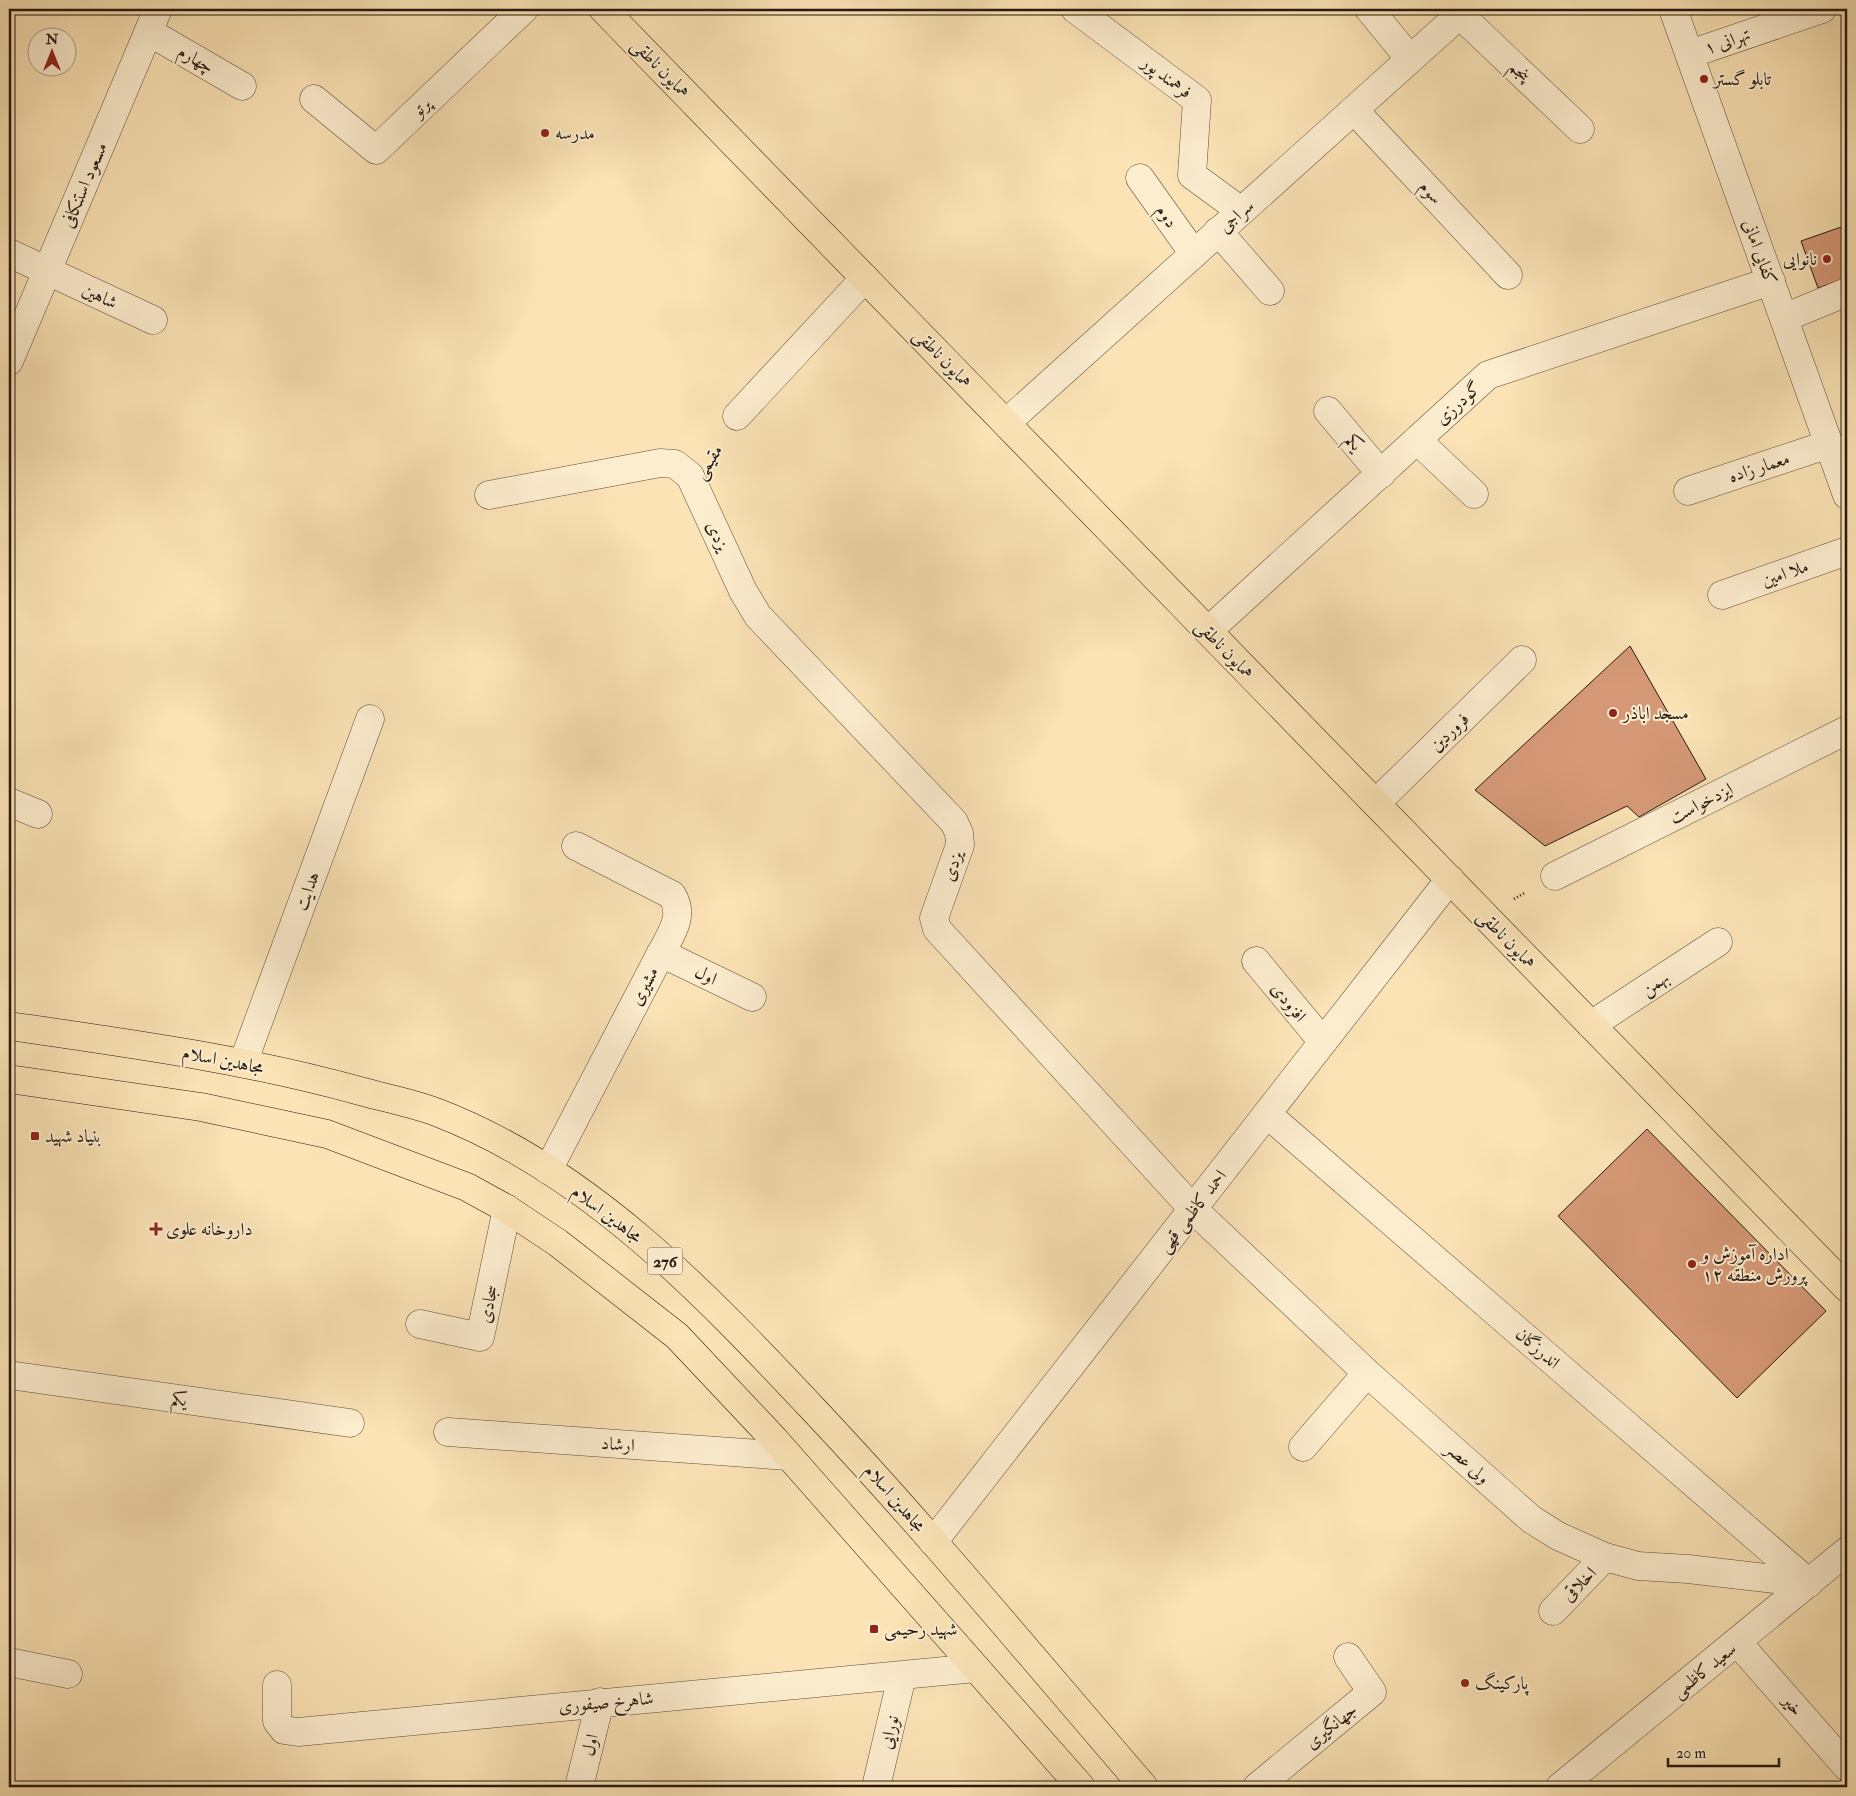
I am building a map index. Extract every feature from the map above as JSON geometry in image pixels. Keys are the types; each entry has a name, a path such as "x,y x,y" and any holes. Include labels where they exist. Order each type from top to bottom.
{"main road":[{"name":"همایون ناطقی","path":"613,12 865,278 1847,1288"},
{"name":"مجاهدین اسلام","path":"9,1026 243,1063 328,1082 434,1111 495,1138 548,1170 648,1245 753,1345 869,1468 1144,1787"},
{"path":"9,1079 200,1107 327,1134 467,1187 507,1209 558,1243 677,1336 788,1456 1081,1787"}],"street":[{"name":"پرتو","path":"314,99 376,150 524,9"},
{"name":"فرهمند پور","path":"1075,9 1197,100 1192,175 1241,211"},
{"path":"1369,9 1410,59"},
{"name":"کفایی امانی","path":"1674,9 1829,444 1846,486"},
{"name":"تهرانی ۱","path":"1690,54 1822,9"},
{"name":"سراجی","path":"1006,423 1463,12"},
{"name":"پنجم","path":"1463,12 1580,129"},
{"name":"چهارم","path":"153,20 242,86"},
{"name":"مسعود استنکافی","path":"9,361 153,20"},
{"name":"سوم","path":"1354,110 1508,275"},
{"name":"دوم","path":"1140,178 1194,254"},
{"path":"1218,231 1270,291"},
{"name":"شاهین","path":"9,253 153,320"},
{"path":"737,416 865,278"},
{"name":"گودرزی","path":"1208,631 1488,375 1771,281"},
{"path":"1784,318 1847,292"},
{"name":"یکم","path":"1328,411 1381,474"},
{"path":"1417,440 1474,494"},
{"name":"معمار زاده","path":"1688,491 1829,444"},
{"name":"مقیمی","path":"488,495 668,462 684,469 695,485"},
{"name":"یزدی","path":"695,485 743,591 758,616 954,822 959,833 960,845 934,918 937,929 1193,1209"},
{"name":"ملا امین","path":"1722,595 1847,551"},
{"name":"فروردین","path":"1376,803 1522,660"},
{"name":"هدایت","path":"243,1063 370,719"},
{"name":"ایزدخواست","path":"1555,876 1847,730"},
{"path":"9,802 38,814"},
{"name":"مشیری","path":"548,1170 661,954 677,920 678,911 672,895 576,846"},
{"name":"احمد کاظمی قهی","path":"933,1542 1450,879"},
{"name":"بهمن","path":"1591,1025 1718,942"},
{"name":"اول","path":"661,954 752,997"},
{"name":"افزودی","path":"1256,961 1323,1042"},
{"name":"اندرزگان","path":"1267,1114 1809,1583"},
{"name":"سجادی","path":"420,1324 480,1337 507,1209"},
{"name":"ولی عصر","path":"1193,1209 1367,1373 1531,1518 1558,1536 1605,1558 1638,1566 1688,1569 1809,1583"},
{"path":"1303,1448 1367,1373"},
{"name":"یکم","path":"9,1375 350,1423"},
{"name":"ارشاد","path":"448,1432 788,1456"},
{"name":"سعید کاظمی","path":"1560,1787 1738,1643 1847,1551"},
{"name":"اخلاقی","path":"1553,1611 1605,1558"},
{"name":"خیر","path":"1738,1643 1847,1767"},
{"name":"جهانگیری","path":"1257,1787 1372,1692 1348,1657"},
{"path":"9,1662 68,1674"},
{"name":"شاهرخ صیفوری","path":"277,1686 277,1721 284,1730 298,1732 976,1668"},
{"name":"نورایی","path":"876,1787 902,1676"},
{"name":"اول","path":"579,1787 600,1702"}],"path":[{"path":"1485,916 1555,876"}],"building":[{"name":"نانوایی","path":"1847,225 1847,278 1818,288 1801,241"},
{"name":"مسجد اباذر","path":"1630,646 1706,779 1639,817 1627,806 1545,846 1475,790"},
{"name":"اداره آموزش و پرورش منطقه ۱۲","path":"1647,1129 1826,1311 1737,1398 1558,1216"}],"place":[{"name":"تابلو گستر","path":"1704,79"},
{"name":"مدرسه","path":"545,133"},
{"name":"نانوایی","path":"1827,259"},
{"name":"مسجد اباذر","path":"1613,713"},
{"name":"بنیاد شهید","path":"35,1136"},
{"name":"داروخانه علوی","path":"156,1229"},
{"name":"اداره آموزش و پرورش منطقه ۱۲","path":"1692,1264"},
{"name":"شهید رحیمی","path":"874,1629"},
{"name":"پارکینگ","path":"1465,1683"}]}
